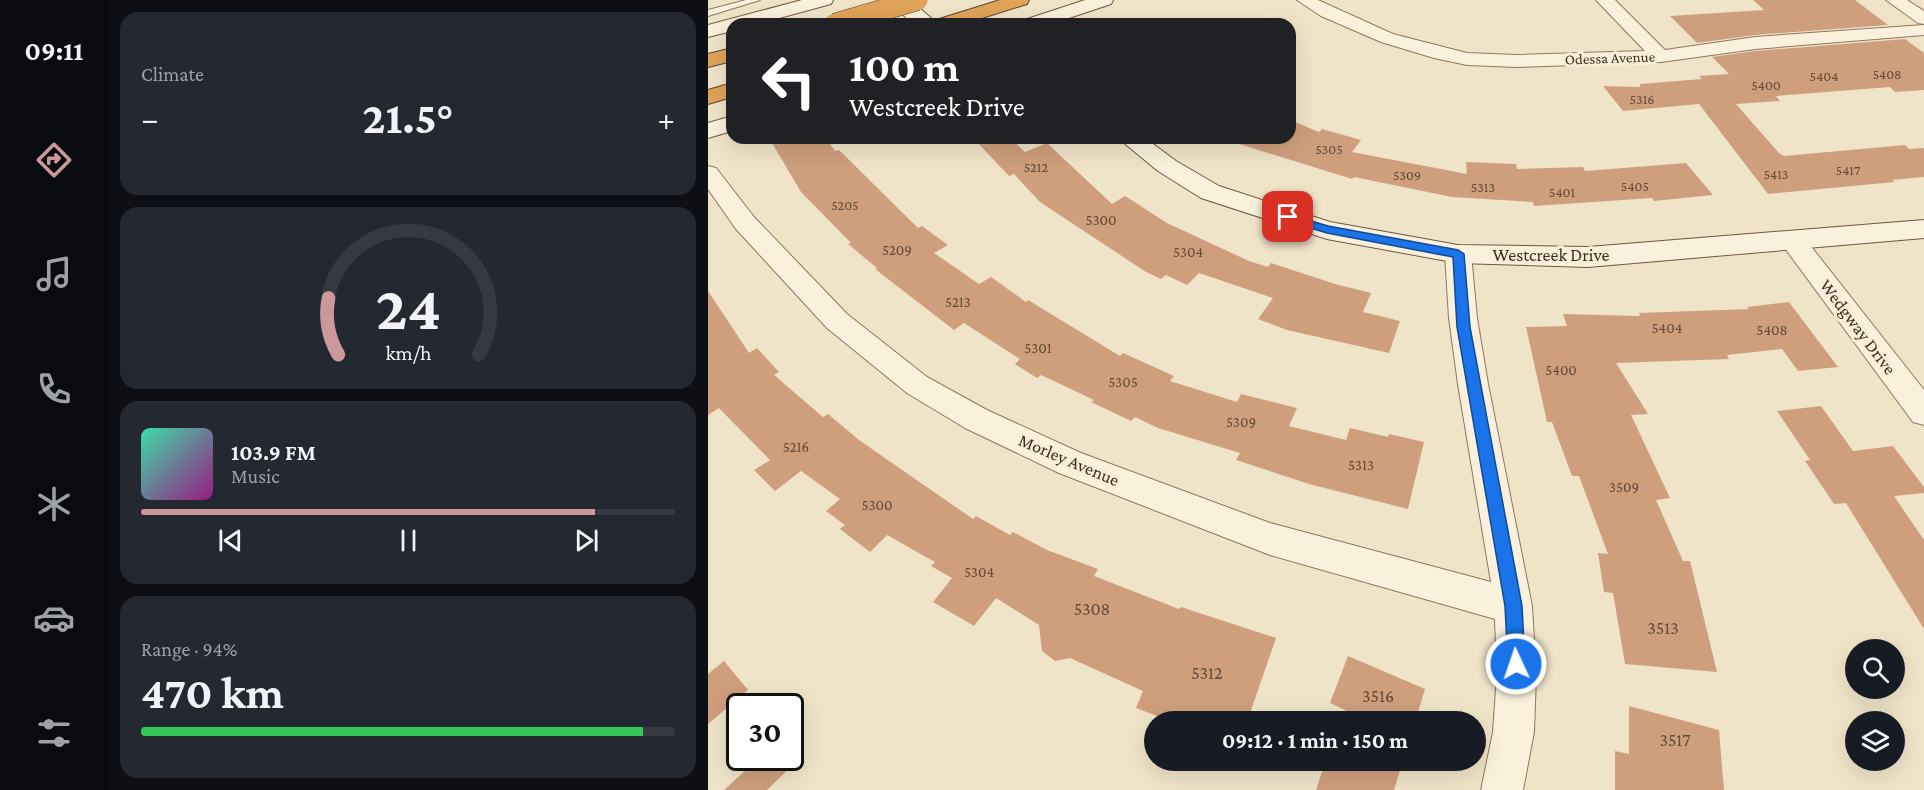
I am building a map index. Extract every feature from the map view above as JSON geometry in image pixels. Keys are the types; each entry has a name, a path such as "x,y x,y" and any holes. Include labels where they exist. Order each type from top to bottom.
{"highway":[{"path":"856,18 917,0"},
{"path":"962,18 1021,0"},
{"path":"708,61 726,56"},
{"path":"708,97 726,92"}],"street":[{"path":"756,18 824,0"},
{"path":"900,0 910,12 919,18"},
{"path":"1021,0 1033,18"},
{"path":"1051,18 1104,0"},
{"name":"Odessa Avenue","path":"1306,0 1327,12 1387,38 1459,57 1517,61 1660,56 1755,44 1924,30"},
{"path":"1605,0 1660,56"},
{"path":"1895,0 1924,19"},
{"path":"708,31 726,26"},
{"path":"708,131 726,125"},
{"name":"Westcreek Drive","path":"1138,144 1167,166 1210,192 1327,230 1458,254 1588,257 1924,229"},
{"name":"Morley Avenue","path":"708,173 745,223 837,321 917,385 976,419 1070,463 1270,539 1514,606"},
{"name":"Wedgway Drive","path":"1793,241 1924,413"},
{"path":"1458,254 1464,327 1514,606 1518,683 1511,755 1502,790"}],"lane":[{"path":"708,13 756,0"}],"building":[{"path":"1753,0 1855,0 1888,25 1755,35 1697,43 1670,16 1764,10"},
{"path":"1905,39 1924,53 1924,90 1895,92 1890,87 1776,96 1780,101 1736,104 1784,156 1905,145 1909,149 1924,148 1924,177 1892,180 1895,182 1768,194 1699,104 1623,111 1603,86 1640,87 1640,84 1702,79 1699,76 1729,74 1712,57 1755,51"},
{"path":"1296,122 1319,132 1322,129 1361,140 1352,152 1467,174 1466,162 1516,164 1517,169 1583,167 1585,171 1686,163 1713,195 1654,201 1652,198 1534,206 1533,202 1452,197 1354,177 1352,179 1239,144 1296,144"},
{"path":"773,144 830,144 918,228 922,226 948,245 934,253 979,284 991,277 1026,302 1028,300 1120,356 1123,353 1174,376 1170,381 1237,402 1241,394 1297,408 1289,426 1346,440 1350,428 1424,442 1408,509 1309,484 1236,460 1240,453 1158,428 1135,417 1131,421 1091,402 1094,400 1041,375 1037,378 1015,364 1020,359 964,323 954,330 875,269 877,268 848,244 851,243 801,192"},
{"path":"979,144 1016,144 1025,152 1048,144 1112,204 1125,196 1167,223 1249,261 1268,267 1271,263 1371,293 1363,312 1400,321 1389,353 1287,330 1258,319 1273,298 1199,273 1187,285 1166,275 1161,279 1146,272 1040,202 1014,174 1009,176"},
{"path":"708,291 749,353 757,348 779,372 774,375 823,417 828,414 859,440 973,519 976,516 1010,535 1013,532 1047,550 1098,569 1094,576 1179,609 1181,607 1276,638 1251,711 1144,711 1136,708 1143,691 1070,658 1055,661 1042,651 1039,625 996,598 974,626 933,602 952,578 931,566 935,562 887,535 870,552 840,529 845,525 826,511 840,499 801,471 775,491 754,470 770,460 719,408 708,415"},
{"path":"1789,302 1838,367 1798,371 1782,349 1727,355 1729,359 1616,363 1648,414 1631,415 1670,498 1656,500 1683,561 1690,561 1717,672 1625,664 1613,593 1604,592 1598,553 1608,554 1579,476 1572,476 1552,422 1547,422 1526,327 1567,326 1563,314 1640,316 1639,313 1749,309 1747,307"},
{"path":"1821,406 1853,451 1893,446 1924,487 1924,493 1894,496 1924,540 1924,629 1846,503 1834,504 1805,461 1810,460 1777,411"},
{"path":"1348,656 1425,689 1418,711 1345,711 1330,703"},
{"path":"724,661 748,690 744,693 726,693 726,709 708,724 708,674"},
{"path":"1629,706 1719,730 1724,790 1615,790 1615,751 1629,754"},
{"path":"745,771 787,771 767,790 724,790"},
{"path":"1322,771 1400,771 1394,790 1316,790"}],"route":[{"path":"1288,217 1327,230 1458,254 1464,327 1514,606 1516,664"}]}
